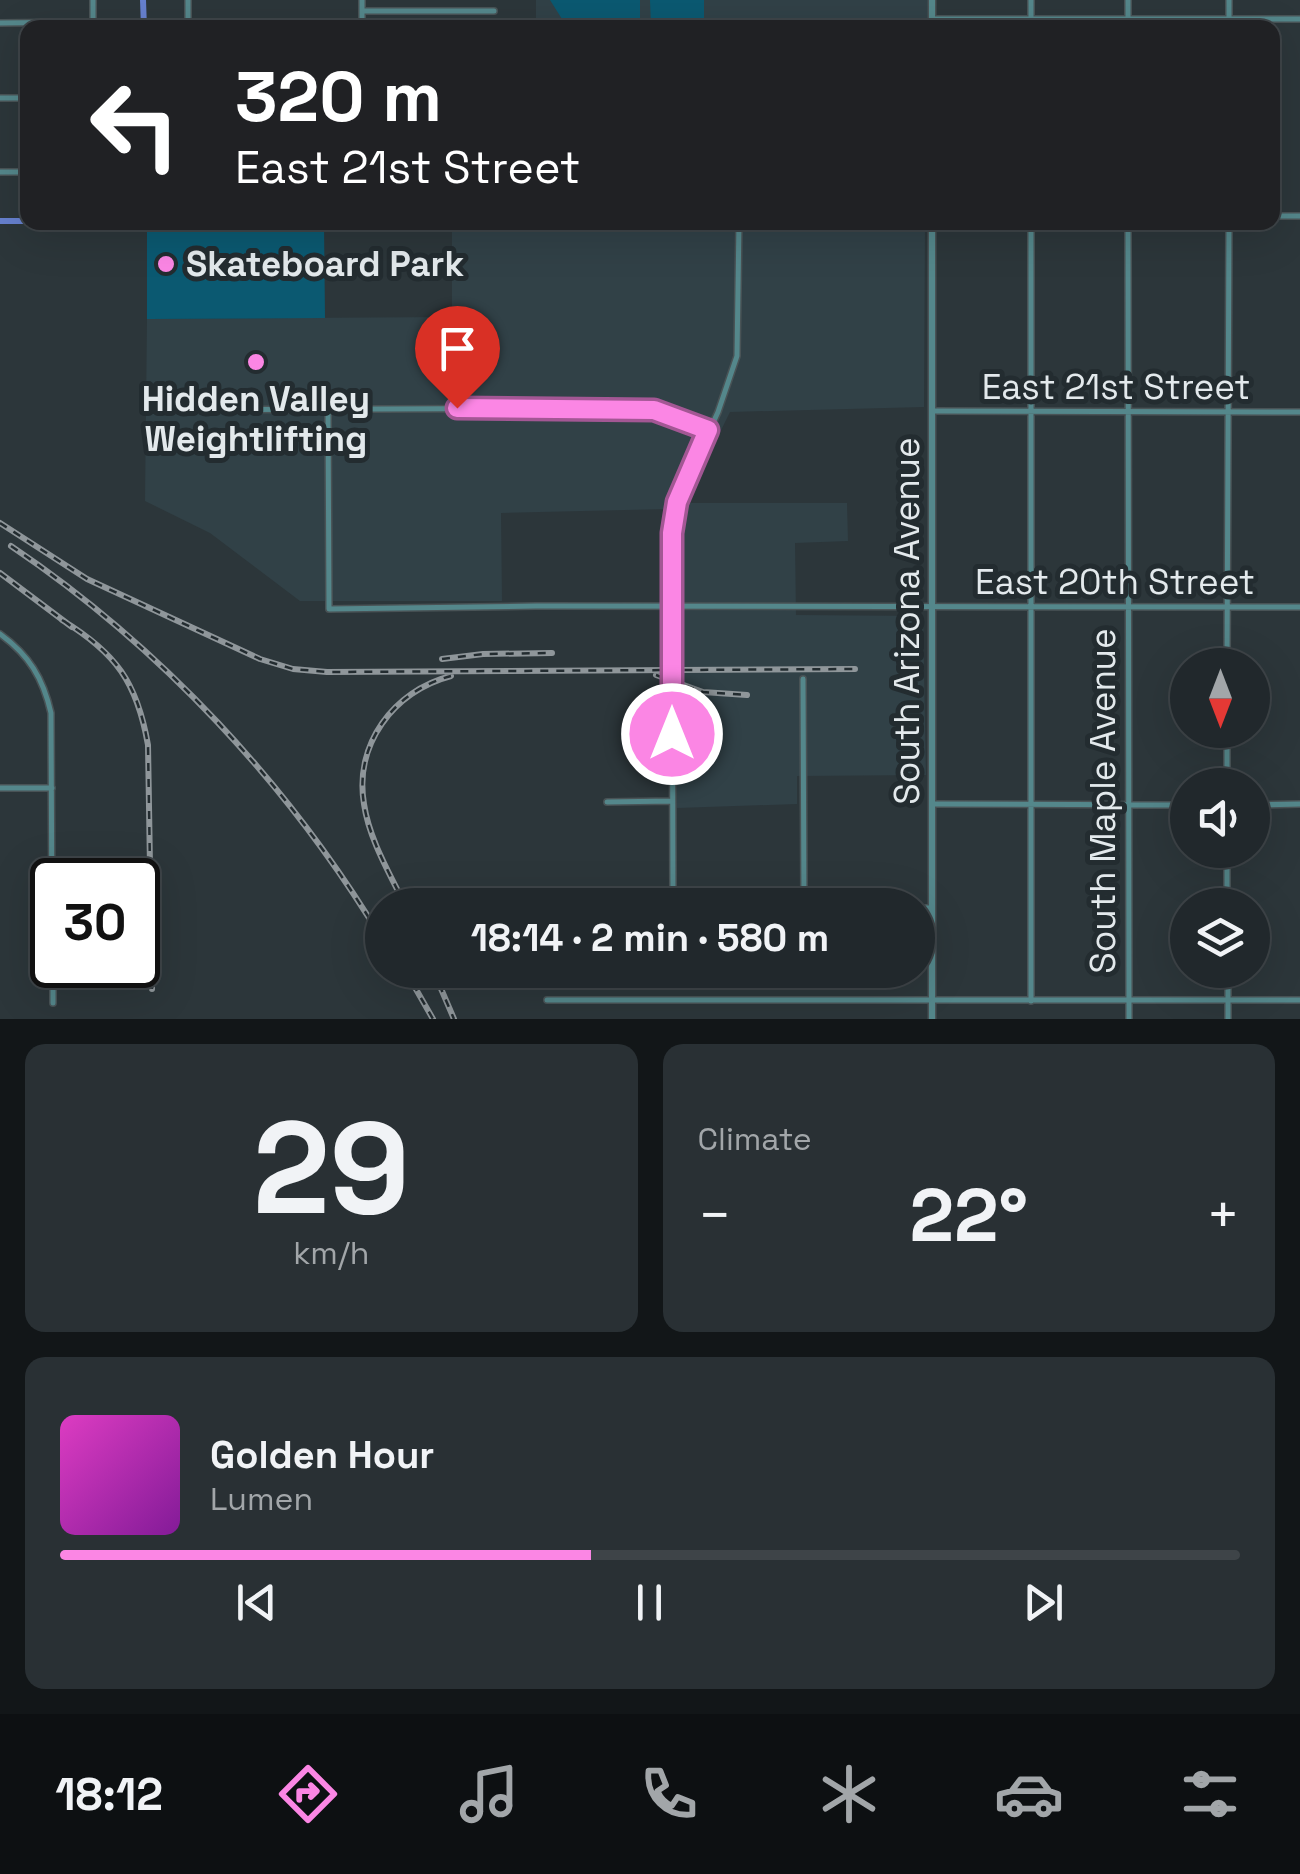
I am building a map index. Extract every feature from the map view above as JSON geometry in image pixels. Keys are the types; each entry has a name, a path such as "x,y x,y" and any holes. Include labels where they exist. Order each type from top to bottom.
{"street":[{"path":"362,0 362,20"},
{"path":"1031,0 1031,19"},
{"path":"362,12 494,12"},
{"path":"1006,20 1055,20"},
{"path":"673,888 672,533 677,502 737,356 739,230"},
{"name":"South Arizona Avenue","path":"932,230 932,888"},
{"path":"1030,230 1031,1001"},
{"name":"South Maple Avenue","path":"1128,230 1128,1019"},
{"path":"1227,648 1229,230"},
{"name":"East 20th Street","path":"328,408 329,609 1300,608"},
{"path":"158,410 638,408 708,430"},
{"name":"East 21st Street","path":"931,411 1300,412"},
{"path":"0,634 27,656 47,694 51,713 52,858"},
{"path":"803,679 804,888"},
{"path":"0,788 52,788"},
{"path":"606,802 671,801"},
{"path":"933,804 1170,805"},
{"path":"1270,804 1300,804"},
{"path":"53,988 53,1003"},
{"name":"South Arizona Avenue","path":"932,988 932,1019"},
{"path":"1228,988 1228,1019"},
{"path":"546,1000 1300,1000"}],"shaded area":[{"path":"536,0 932,0 932,20 536,20"},
{"path":"550,0 640,0 640,20 563,20"},
{"path":"650,0 704,0 704,20 651,20"},
{"path":"147,230 324,230 325,318 147,319"},
{"path":"452,230 925,230 924,407 730,412 685,503 847,503 848,541 795,543 796,615 923,616 926,775 797,776 797,804 677,808 677,617 663,616 664,528 668,509 501,513 502,601 300,601 210,533 145,501 147,319 452,317"}],"waterway":[{"path":"143,0 144,20"},
{"path":"0,221 20,221"}],"railway":[{"path":"0,523 87,579 260,659 293,669 855,669"},
{"path":"11,546 119,628 218,723 306,827 365,912"},
{"path":"0,573 72,627"},
{"path":"62,620 110,657 130,686 143,723 148,745 152,989"},
{"path":"442,659 552,653"},
{"path":"656,675 703,692 747,695"},
{"path":"397,888 370,830 362,782 365,761 382,724 395,708 430,683 451,676"},
{"path":"415,988 433,1019"},
{"path":"441,988 454,1019"}],"place":[{"name":"Skateboard Park","path":"166,264"},
{"name":"Hidden Valley Weightlifting","path":"256,362"}],"route":[{"path":"457,408 654,410 708,430 677,502 672,533 672,734"}]}
